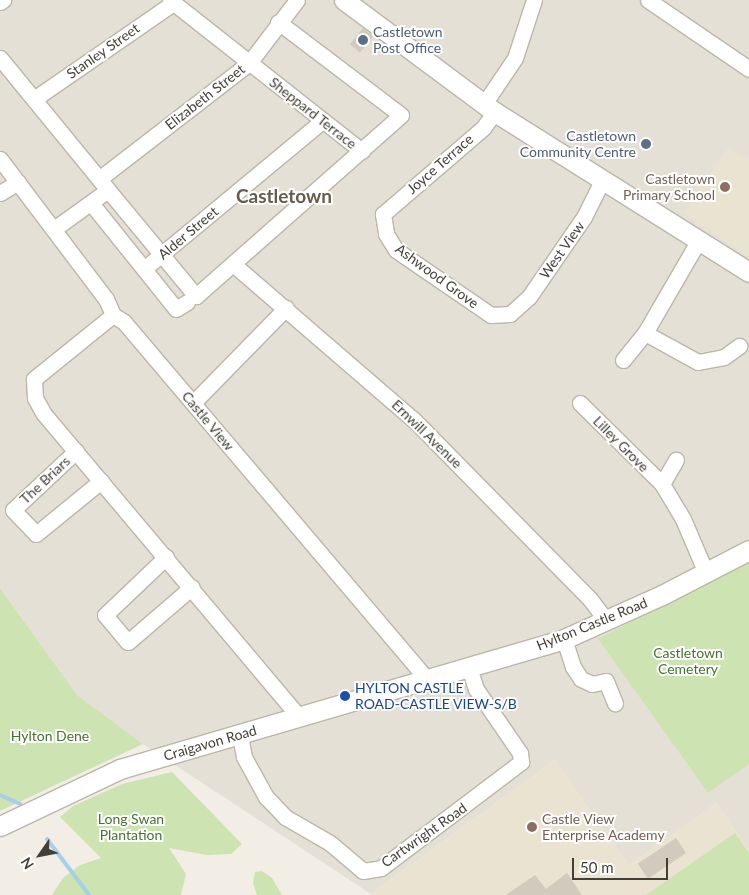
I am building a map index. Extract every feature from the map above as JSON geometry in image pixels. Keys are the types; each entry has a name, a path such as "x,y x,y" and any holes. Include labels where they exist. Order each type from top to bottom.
{"street":[{"name":"Elizabeth Street","path":"54,229 104,184 249,63 278,22 297,0"},
{"path":"344,0 489,108 749,272"},
{"name":"Joyce Terrace","path":"383,214 483,128 489,108 516,58 534,0"},
{"path":"648,0 749,69"},
{"name":"Sheppard Terrace","path":"171,2 362,151"},
{"name":"Stanley Street","path":"34,99 171,2"},
{"path":"0,58 196,296 402,115 278,22"},
{"name":"Alder Street","path":"145,268 323,120"},
{"name":"Castle View","path":"0,159 106,299 113,315 124,322 426,678"},
{"name":"West View","path":"510,314 529,297 584,218 604,179"},
{"path":"0,193 18,182"},
{"path":"95,208 176,309 186,302"},
{"name":"Ashwood Grove","path":"383,214 386,234 396,250 491,315 510,314"},
{"path":"623,360 645,334 699,240"},
{"name":"Ernwill Avenue","path":"233,264 414,420 590,598 606,620"},
{"path":"193,403 286,308"},
{"name":"The Briars","path":"113,315 34,379 34,398 44,414 192,587 298,716"},
{"path":"645,334 698,362 724,357 739,346"},
{"name":"Lilley Grove","path":"580,403 662,484 682,519 706,573"},
{"name":"The Briars","path":"76,451 13,510 36,534 101,481"},
{"name":"Lilley Grove","path":"662,484 676,460"},
{"name":"Hylton Castle Road","path":"426,678 564,638 706,573 749,550"},
{"path":"166,557 105,616 128,642 192,587"},
{"path":"564,638 573,668 581,679 592,684 606,681 615,703"},
{"name":"Cartwright Road","path":"240,736 244,757 266,797 285,817 330,843 362,871 381,868 522,762 520,752 476,689 469,667"},
{"name":"Craigavon Road","path":"0,826 120,769 240,736 298,716 426,678"}],"shaded area":[{"path":"0,0 749,0 749,851 716,803 629,865 555,760 371,894 143,744 77,695 0,588"},
{"name":"Castletown Primary School","path":"728,148 749,160 749,257 683,213"},
{"name":"Castle View Enterprise Academy","path":"555,760 629,865 716,803 749,851 749,895 370,895"}],"green space":[{"name":"Castletown Cemetery","path":"749,560 749,764 708,793 598,639"},
{"name":"Hylton Dene","path":"0,588 77,695 143,744 0,811"},
{"name":"Long Swan Plantation","path":"172,772 242,844 231,854 207,855 169,848 186,874 181,895 52,895 63,878 80,865 101,858 60,817 73,806 122,784"},
{"path":"735,833 749,853 749,895 646,895"},
{"path":"262,871 272,878 282,895 257,895 253,883 255,872"}],"building":[{"name":"Castletown Post Office","path":"363,28 373,36 360,53 350,44"},
{"path":"676,838 686,853 648,879 638,864"},
{"path":"567,873 582,895 506,895 535,875 546,889"}],"waterway":[{"path":"0,795 20,804"},
{"path":"47,839 89,895"}],"place":[{"name":"Castletown Post Office","path":"363,40"},
{"name":"Castletown Community Centre","path":"646,144"},
{"name":"Castletown Primary School","path":"725,187"},
{"name":"HYLTON CASTLE ROAD-CASTLE VIEW-S/B","path":"345,696"},
{"name":"Castle View Enterprise Academy","path":"532,827"}],"district":[{"name":"Castletown","path":"284,196"}]}
